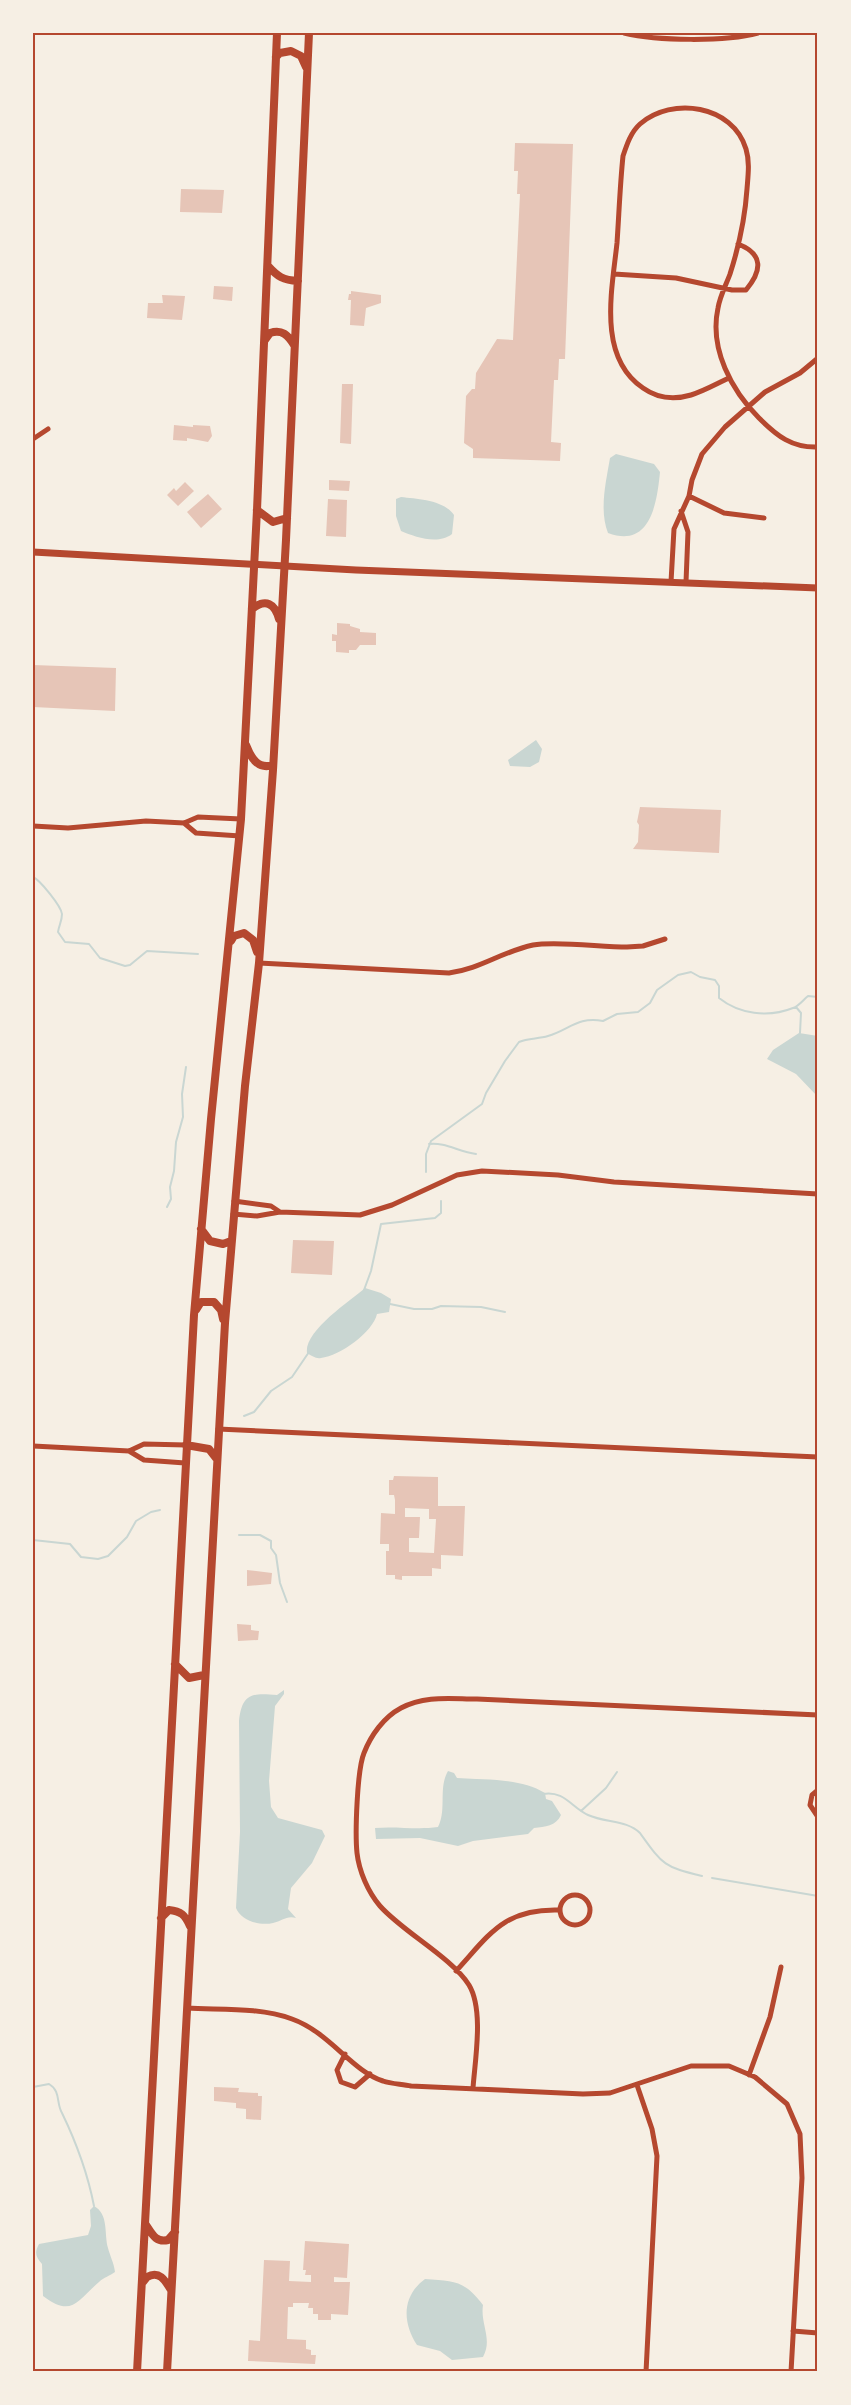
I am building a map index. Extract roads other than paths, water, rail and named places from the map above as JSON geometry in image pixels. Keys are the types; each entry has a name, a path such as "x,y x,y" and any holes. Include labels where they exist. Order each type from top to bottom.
{"main road":[{"path":"137,2372 194,1315 240,836 257,510 277,33"},
{"path":"167,2372 216,1458 234,1201 259,963 273,765 287,518 309,33"},
{"path":"276,57 285,51 296,53 307,68"},
{"path":"268,266 278,277 298,281"},
{"path":"264,345 270,333 279,332 288,335 295,346"},
{"path":"257,510 273,522 287,518"},
{"path":"252,609 260,603 267,602 277,611 281,626"},
{"path":"245,744 251,758 257,764 268,767 273,765"},
{"path":"228,948 234,936 244,933 253,940 259,963"},
{"path":"201,1227 210,1241 223,1244 231,1241"},
{"path":"194,1315 201,1302 214,1302 221,1310 225,1323"},
{"path":"186,1445 209,1449 216,1458"},
{"path":"175,1664 189,1678 204,1675"},
{"path":"161,1918 169,1910 177,1911 186,1917 191,1927"},
{"path":"146,2224 154,2237 159,2240 168,2240 175,2232"},
{"path":"142,2285 147,2277 157,2274 172,2291"}],"street":[{"path":"624,33 639,36 706,39 741,38 758,33"},
{"path":"729,378 690,395 667,398 652,394 629,377 621,366 615,349 612,293 625,148 631,135 640,124 652,116 672,110 691,108 713,113 732,124 742,140 747,156 746,209 738,244 717,310 718,343 729,378 748,407 774,433 788,442 805,447 818,447"},
{"path":"614,274 676,278 739,291 746,290 757,272 756,257 752,251 738,244"},
{"path":"671,582 674,529 689,496 694,473 702,454 725,427 765,392 800,373 818,358"},
{"path":"33,439 48,429"},
{"path":"689,496 724,513 764,518"},
{"path":"681,511 688,532 686,582"},
{"path":"33,552 284,566 818,588"},
{"path":"33,826 68,828 146,821 184,823 198,817 241,819"},
{"path":"184,823 196,832 240,836"},
{"path":"259,963 449,974 469,971 502,953 536,945 627,947 642,946 665,939"},
{"path":"233,1214 257,1215 280,1212 360,1215 392,1205 457,1175 482,1172 558,1175 614,1182 818,1194"},
{"path":"234,1201 271,1206 280,1212"},
{"path":"218,1429 818,1456"},
{"path":"129,1451 144,1444 186,1445"},
{"path":"33,1446 129,1451 144,1460 185,1463"},
{"path":"473,2088 476,2005 469,1985 456,1971 380,1906 363,1880 357,1852 359,1774 364,1754 379,1726 400,1708 426,1698 818,1715"},
{"path":"818,1790 812,1795 810,1805 818,1817"},
{"path":"571,1896 581,1897 589,1908 587,1918 575,1925 566,1922 560,1910 563,1901 571,1896"},
{"path":"456,1971 497,1926 520,1914 560,1910"},
{"path":"749,2075 770,2017 781,1967"},
{"path":"187,2008 259,2012 293,2019 325,2036 370,2074 382,2081 411,2086 583,2094 610,2093 691,2066 729,2066 749,2075 787,2104 800,2134 802,2178 791,2372"},
{"path":"345,2054 337,2070 341,2082 355,2087 370,2074"},
{"path":"637,2085 652,2129 657,2156 646,2372"},
{"path":"794,2331 818,2333"}],"waterway":[{"path":"33,877 45,888 61,910 62,916 58,932 65,942 89,944 100,958 125,966 130,965 147,951 198,954"},
{"path":"426,1172 426,1154 431,1141 482,1104 505,1061 519,1042 548,1036 587,1020 603,1021 617,1014 638,1012 650,1003 657,990 678,975 691,972 700,977 715,980 719,986 719,998 735,1008 754,1013 783,1011 797,1006 808,996 818,997"},
{"path":"796,1007 801,1013 800,1033"},
{"path":"167,1207 171,1199 170,1187 174,1171 176,1142 183,1117 182,1094 186,1067"},
{"path":"429,1144 441,1144 476,1154"},
{"path":"364,1290 371,1271 381,1224 435,1218 441,1213 441,1201"},
{"path":"390,1304 414,1309 432,1309 441,1306 481,1307 505,1312"},
{"path":"244,1416 254,1412 271,1391 292,1377 309,1352"},
{"path":"33,1540 70,1544 81,1557 98,1559 108,1556 127,1537 136,1521 151,1512 160,1510"},
{"path":"239,1535 260,1535 271,1541 271,1548 276,1555 280,1583 287,1602"},
{"path":"581,1811 606,1788 617,1772"},
{"path":"543,1794 557,1795 588,1815 635,1829 665,1863 702,1876"},
{"path":"712,1878 818,1896"},
{"path":"33,2087 49,2084 55,2090 60,2109 81,2159 94,2206"}]}
